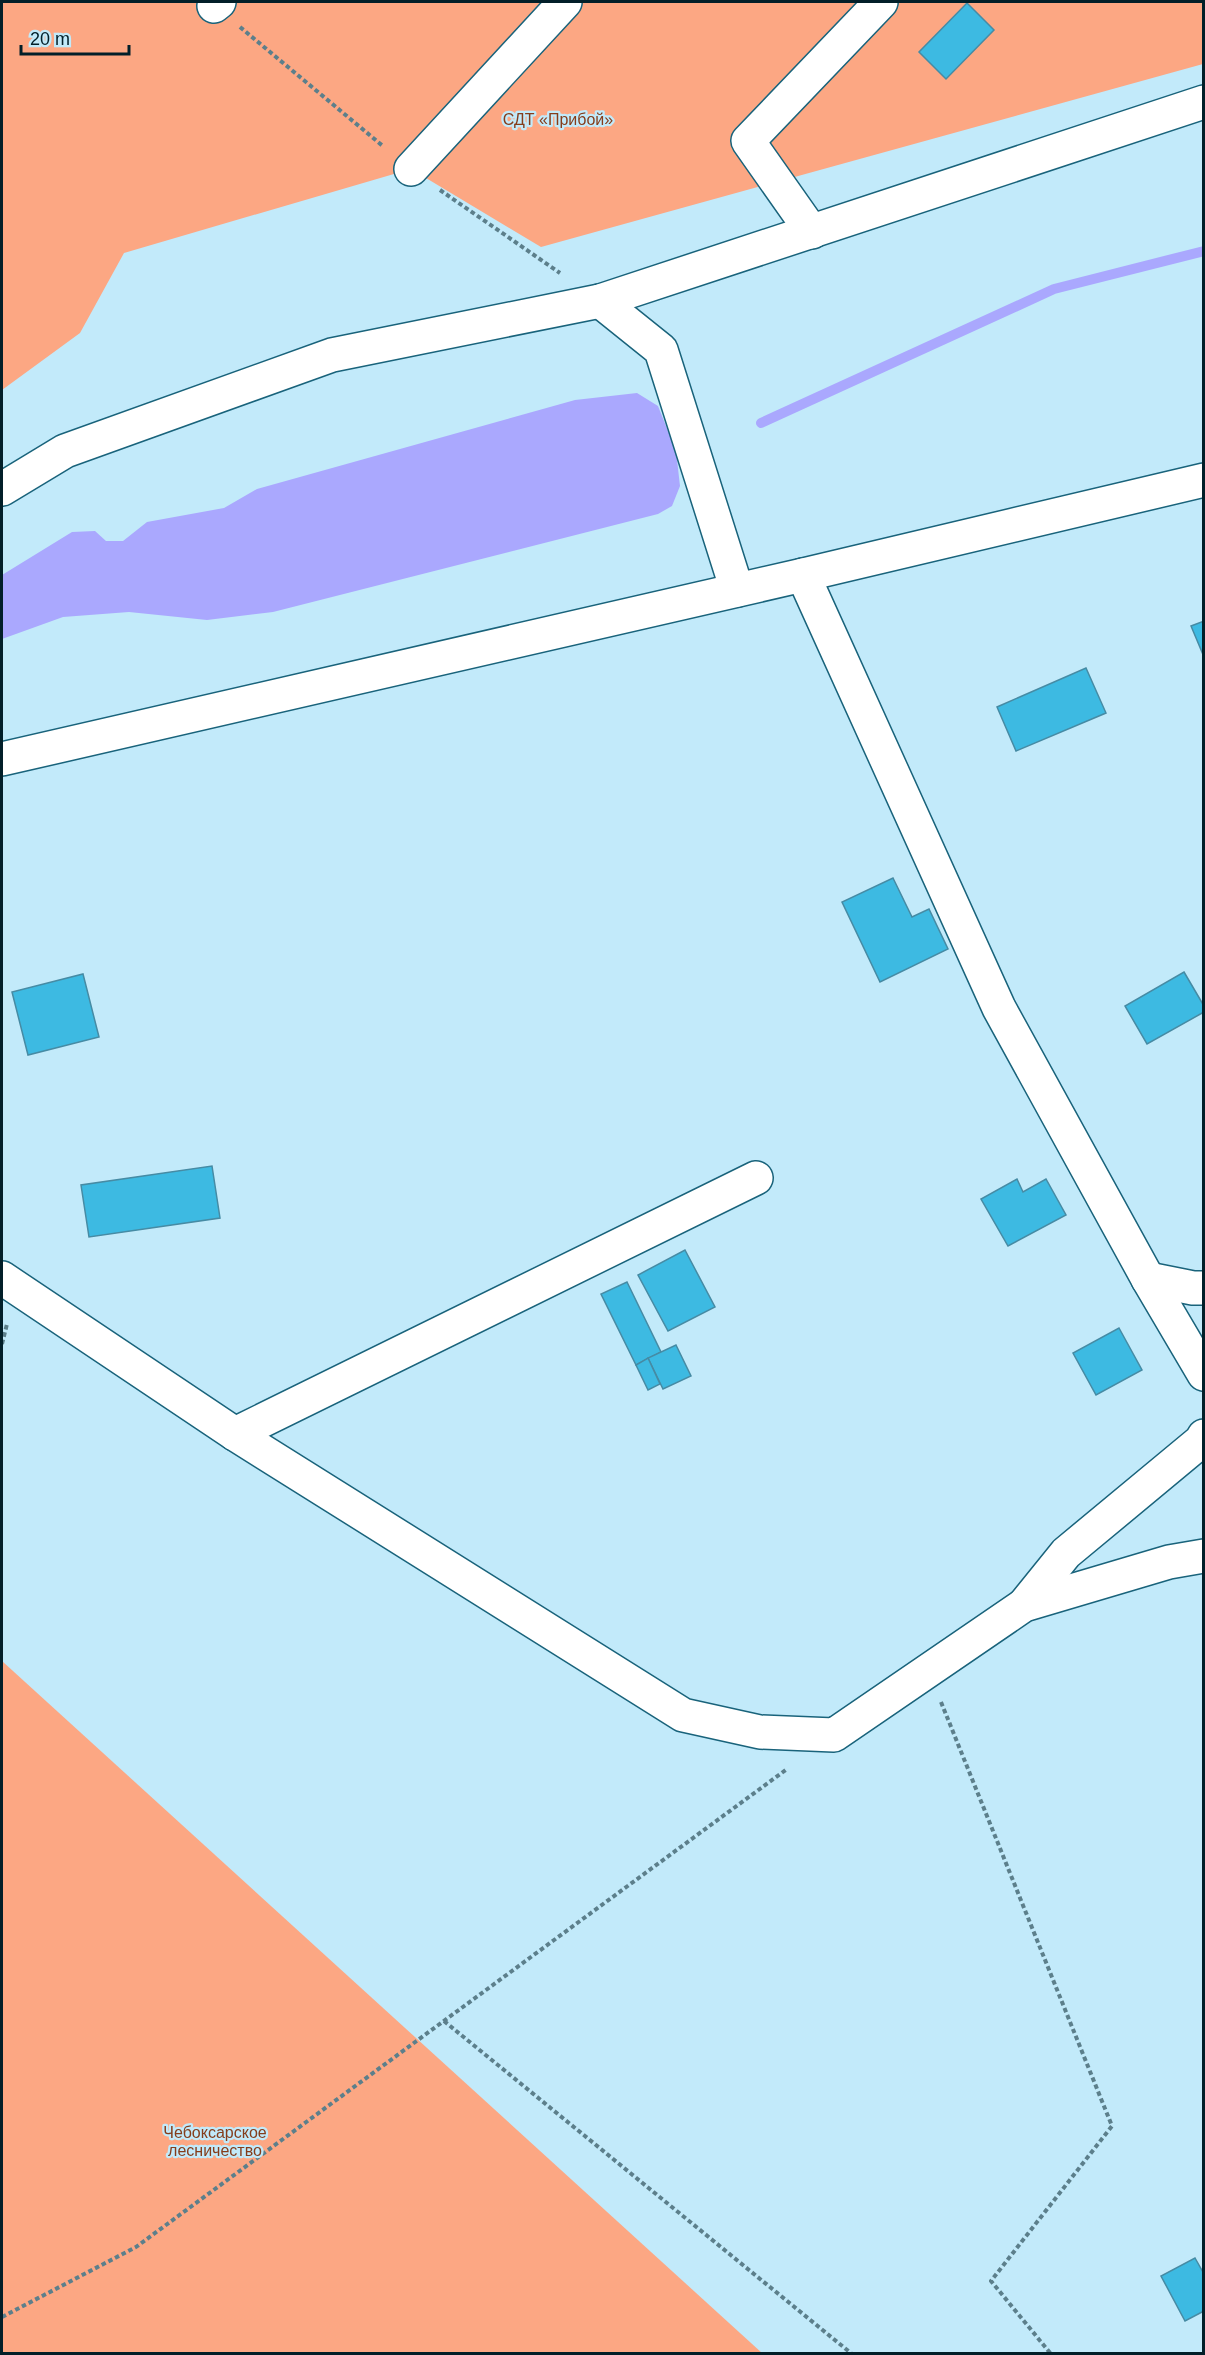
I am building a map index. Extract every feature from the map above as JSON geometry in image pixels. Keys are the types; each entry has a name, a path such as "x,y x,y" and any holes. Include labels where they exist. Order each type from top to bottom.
{"street":[{"path":"411,169 565,2"},
{"path":"812,232 748,141 880,2"},
{"path":"2,489 65,452 332,355 600,301 1203,102"},
{"path":"600,301 661,350 737,590"},
{"path":"2,759 803,575 1203,480"},
{"path":"803,575 999,1008 1203,1374"},
{"path":"235,1434 756,1178"},
{"path":"2,1278 235,1434 683,1715 760,1732 834,1735 1024,1605 1066,1553 1201,1441 1203,1436"},
{"path":"1148,1279 1203,1288"},
{"path":"1024,1605 1168,1562 1203,1556"}],"path":[{"path":"217,4 411,169 600,301"},
{"path":"928,1671 1112,2126 991,2281 1051,2354"},
{"path":"2,2317 136,2247 834,1735"},
{"path":"444,2021 852,2354"}],"green space":[{"name":"СДТ «Прибой»","path":"2,2 1203,2 1203,64 541,247 411,169 124,253 80,333 2,390"},
{"name":"Чебоксарское лесничество","path":"2,1661 762,2353 2,2353"}],"shaded area":[{"path":"637,393 658,406 676,451 680,486 672,506 658,514 273,612 207,620 129,612 63,617 2,639 2,575 72,532 95,531 106,541 123,541 147,522 224,508 257,489 575,400"}],"building":[{"path":"967,3 994,30 946,79 919,52"},
{"path":"1204,621 1204,657 1191,626"},
{"path":"1086,668 1106,713 1016,751 997,707"},
{"path":"893,878 912,917 929,909 948,949 880,982 842,902"},
{"path":"1184,972 1204,1006 1204,1012 1147,1044 1125,1006"},
{"path":"83,974 99,1037 28,1055 12,992"},
{"path":"212,1166 220,1218 89,1237 81,1185"},
{"path":"1017,1179 1023,1192 1046,1179 1066,1215 1008,1246 981,1199"},
{"path":"685,1250 715,1307 668,1331 638,1275"},
{"path":"627,1282 661,1352 636,1365 601,1294"},
{"path":"1119,1328 1142,1370 1096,1395 1073,1353"},
{"path":"676,1345 691,1376 663,1389 648,1358"},
{"path":"648,1358 660,1384 648,1390 636,1365"},
{"path":"1195,2258 1204,2274 1204,2311 1185,2321 1161,2276"}],"waterway":[{"path":"761,423 1054,289 1204,251"}]}
